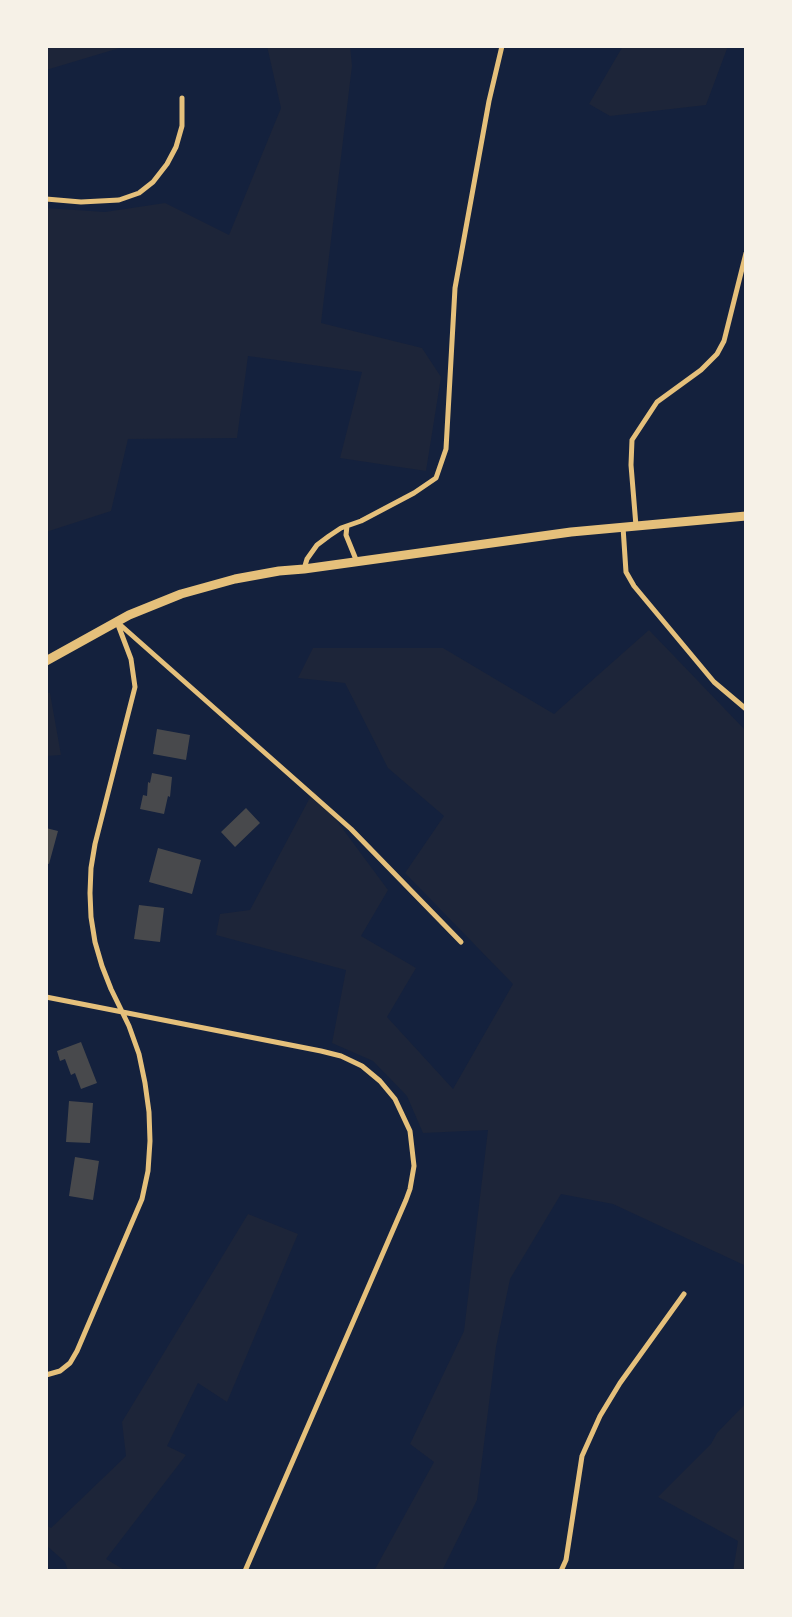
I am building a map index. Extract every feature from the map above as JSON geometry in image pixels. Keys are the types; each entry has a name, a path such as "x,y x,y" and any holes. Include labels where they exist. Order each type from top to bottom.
{"street":[{"path":"304,569 307,560 317,545 329,536 399,501 436,478 446,449 454,288 489,101 502,46"},
{"path":"46,199 81,202 119,200 139,194 153,182 167,164 176,148 182,126 182,98"},
{"path":"636,526 631,465 632,440 657,402 701,370 717,354 724,341 746,252"},
{"path":"46,661 130,615 181,594 235,579 279,571 561,533 746,516"},
{"path":"347,526 346,535 357,562"},
{"path":"623,527 626,572 634,586 714,682 746,709"},
{"path":"117,622 351,828 461,942"},
{"path":"46,1375 60,1370 70,1363 74,1356 142,1199 149,1151 149,1112 139,1054 122,1012 110,989 102,966 94,934 90,893 91,868 95,844 134,687 131,660 117,622"},
{"path":"46,997 321,1051 346,1058 371,1073 388,1090 401,1109 410,1131 414,1166 406,1200 245,1571"},
{"path":"561,1571 566,1560 582,1456 600,1416 620,1383 684,1294"}],"shaded area":[{"path":"46,46 126,46 46,70"},
{"path":"267,46 350,46 352,66 321,323 422,348 441,377 426,471 340,458 362,372 248,356 237,438 128,439 111,511 46,532 46,208 105,212 165,203 229,235 281,108"},
{"path":"623,46 728,46 706,105 610,116 589,104"},
{"path":"649,630 746,731 746,1266 613,1204 561,1194 510,1279 496,1347 477,1500 442,1571 374,1571 434,1462 410,1444 464,1331 488,1130 423,1133 407,1096 373,1061 332,1043 346,970 216,935 220,914 250,910 314,790 388,890 361,936 416,968 387,1017 453,1089 513,984 405,873 444,816 388,768 345,683 298,678 313,648 443,648 554,714"},
{"path":"46,693 50,693 61,755 46,756"},
{"path":"248,1214 298,1234 227,1402 198,1383 167,1446 186,1455 106,1559 126,1571 68,1571 65,1562 46,1545 46,1525 51,1528 126,1456 122,1422"},
{"path":"746,1403 746,1571 733,1571 738,1541 658,1497 711,1444 717,1433"}],"building":[{"path":"157,729 190,735 186,760 153,754"},
{"path":"152,773 172,777 170,797 168,796 164,814 140,809 143,795 147,796 148,782 150,783"},
{"path":"246,808 260,823 235,847 221,832"},
{"path":"46,828 58,831 49,864 46,863"},
{"path":"158,848 201,860 192,894 149,882"},
{"path":"139,905 164,908 160,942 134,939"},
{"path":"81,1042 97,1083 81,1089 75,1073 71,1075 65,1059 60,1061 57,1051"},
{"path":"69,1101 93,1103 90,1143 66,1142"},
{"path":"75,1157 99,1161 93,1200 69,1196"}]}
